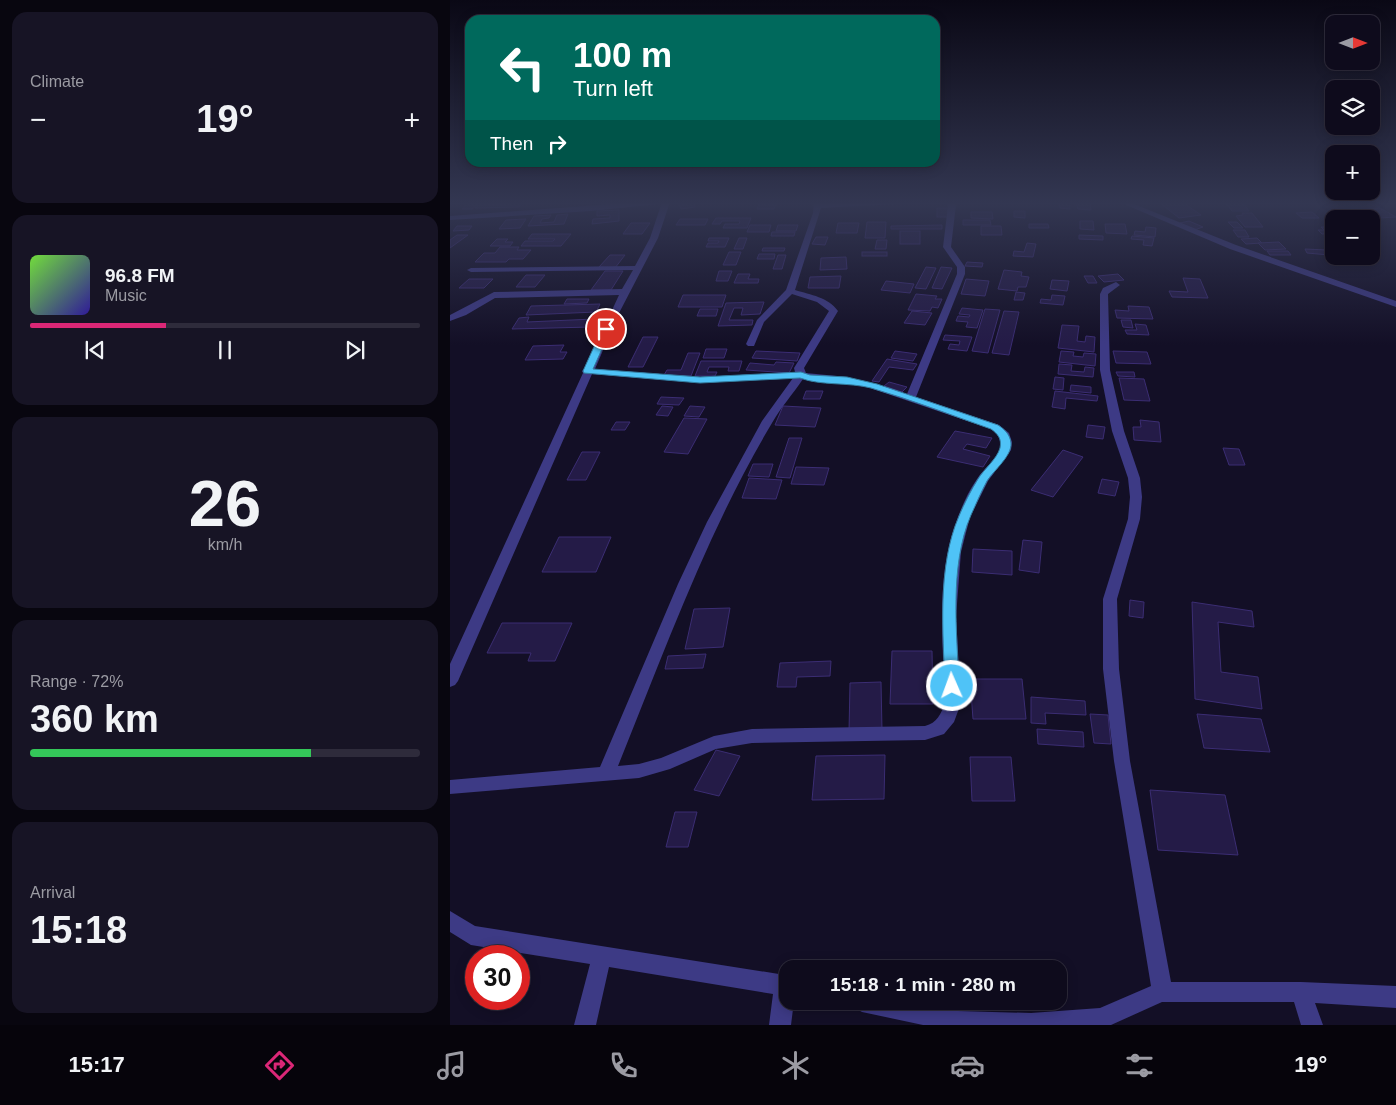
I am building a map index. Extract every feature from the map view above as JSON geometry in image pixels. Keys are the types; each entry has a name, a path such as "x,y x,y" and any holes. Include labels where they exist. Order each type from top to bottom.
{"street":[{"path":"450,681 550,461 587,371 624,292 647,250"},
{"path":"751,344 766,314 790,292 803,250"},
{"path":"910,399 961,274 961,267 949,250"},
{"path":"1241,250 1396,304"},
{"path":"471,270 636,268"},
{"path":"1116,286 1106,290 1104,294 1105,370 1118,431 1134,478 1136,497 1134,518 1110,599 1108,628 1122,761 1162,992"},
{"path":"450,318 467,313 483,299 494,295 624,292"},
{"path":"790,292 824,302 834,311 802,362 799,368 801,375"},
{"path":"450,787 639,771 664,764 714,743 752,736 925,733 938,729 948,717 953,703 949,617 954,552 964,517 982,480 1005,450 1006,442 1003,433 995,427 859,382 808,378 801,375 700,380 587,371"},
{"path":"606,774 685,584 713,522 767,421 801,375"},
{"path":"450,921 471,935 779,985"},
{"path":"585,1025 602,956"},
{"path":"903,1010 958,1022 1031,1024 1100,1022 1162,992 1302,992 1396,997"},
{"path":"1302,992 1312,1025"},
{"path":"780,1025 782,1010"}],"building":[{"path":"498,250 531,250 523,259 509,259 506,262 475,262 484,253 495,253"},
{"path":"762,250 784,250 784,251"},
{"path":"1025,250 1035,250 1033,257 1013,256 1014,251 1024,252"},
{"path":"1305,250 1325,250 1325,255 1307,253"},
{"path":"1267,251 1288,251 1291,255 1270,255"},
{"path":"729,252 741,252 736,265 723,265"},
{"path":"862,252 887,252 887,256 862,256"},
{"path":"759,254 775,254 774,259 757,259"},
{"path":"610,255 625,255 615,268 599,267"},
{"path":"778,255 786,255 782,269 773,269"},
{"path":"846,257 847,269 820,270 821,258"},
{"path":"967,262 983,263 982,267 965,266"},
{"path":"926,267 936,268 926,289 915,288"},
{"path":"941,267 952,268 942,289 932,288"},
{"path":"1004,270 1022,272 1021,276 1029,277 1026,287 1018,287 1017,291 998,289"},
{"path":"605,271 623,271 611,290 591,290"},
{"path":"719,271 732,271 728,281 716,281"},
{"path":"738,274 750,274 748,279 759,279 758,283 734,283"},
{"path":"1118,274 1124,280 1104,282 1098,276"},
{"path":"526,275 545,275 535,287 516,287"},
{"path":"841,276 839,288 808,288 810,277"},
{"path":"1084,276 1093,276 1097,283 1088,283"},
{"path":"1183,278 1200,279 1208,298 1172,297 1169,291 1188,292"},
{"path":"469,279 493,279 484,288 459,288"},
{"path":"966,279 989,281 985,296 961,294"},
{"path":"1052,280 1069,281 1067,291 1050,289"},
{"path":"886,281 914,284 910,293 881,290"},
{"path":"1016,292 1025,293 1023,300 1014,300"},
{"path":"916,294 937,296 935,299 942,299 938,308 932,307 930,311 908,310"},
{"path":"683,295 726,295 722,307 678,307"},
{"path":"1052,295 1065,296 1063,305 1040,303 1041,299 1051,300"},
{"path":"567,299 589,299 587,303 564,304"},
{"path":"764,302 760,314 741,315 743,308 734,308 729,320 753,320 752,325 718,326 726,303"},
{"path":"600,304 596,312 526,315 531,306"},
{"path":"1128,306 1149,307 1153,319 1117,318 1115,310 1129,311"},
{"path":"962,308 983,310 977,328 966,327 968,322 956,321 958,316 969,317 970,315 959,314"},
{"path":"700,309 718,309 716,316 697,316"},
{"path":"985,309 1000,310 988,353 972,351"},
{"path":"912,311 932,313 925,325 904,323"},
{"path":"1004,311 1019,312 1009,355 992,353"},
{"path":"529,317 527,322 594,319 591,327 512,329 519,318"},
{"path":"1121,320 1131,320 1133,328 1123,327"},
{"path":"1135,324 1146,325 1149,335 1127,334 1125,330 1137,330"},
{"path":"1062,325 1079,326 1077,341 1085,342 1086,336 1095,337 1094,352 1058,348"},
{"path":"945,335 972,337 967,351 948,349 950,344 959,345 960,341 943,340"},
{"path":"643,337 658,337 643,367 628,367"},
{"path":"564,345 560,352 567,352 563,359 525,360 533,346"},
{"path":"706,349 727,349 724,358 703,358"},
{"path":"756,351 800,353 797,361 752,358"},
{"path":"895,351 917,354 913,361 891,358"},
{"path":"1061,351 1074,352 1073,356 1083,357 1084,353 1096,354 1095,366 1059,362"},
{"path":"1113,351 1147,352 1151,364 1116,363"},
{"path":"688,353 700,353 691,376 664,375 667,370 681,370"},
{"path":"887,359 917,364 913,370 889,367 879,382 872,381"},
{"path":"701,361 742,361 739,371 728,371 729,367 709,367 707,372 717,372 715,376 695,376"},
{"path":"776,362 794,363 789,373 746,370 750,363 774,365"},
{"path":"1059,364 1072,365 1071,371 1084,372 1085,367 1094,368 1093,377 1058,374"},
{"path":"1116,372 1134,372 1135,377 1118,376"},
{"path":"1055,377 1064,378 1063,390 1053,389"},
{"path":"1119,378 1144,379 1150,401 1124,400"},
{"path":"889,382 907,387 902,392 884,386"},
{"path":"1071,385 1091,387 1091,393 1070,391"},
{"path":"806,391 823,391 820,399 803,399"},
{"path":"1055,391 1098,396 1097,401 1066,398 1065,409 1052,407"},
{"path":"661,397 684,398 679,405 657,404"},
{"path":"662,406 673,407 668,416 656,415"},
{"path":"690,406 705,407 699,417 684,416"},
{"path":"783,406 821,408 815,427 775,425"},
{"path":"684,418 707,419 688,454 664,452"},
{"path":"1140,420 1159,422 1161,442 1134,440 1133,427 1141,427"},
{"path":"616,422 630,422 625,430 611,430"},
{"path":"1088,425 1105,427 1103,439 1086,437"},
{"path":"955,431 992,438 986,448 967,444 963,449 990,456 983,467 937,457"},
{"path":"789,438 802,438 790,478 776,477"},
{"path":"1223,448 1239,449 1245,465 1229,465"},
{"path":"1063,450 1083,457 1053,497 1031,490"},
{"path":"582,452 600,452 586,480 567,480"},
{"path":"753,464 773,464 769,477 748,476"},
{"path":"796,467 829,468 824,485 791,484"},
{"path":"749,478 782,480 776,499 742,498"},
{"path":"1102,479 1119,482 1115,496 1098,493"},
{"path":"559,537 611,537 596,572 542,572"},
{"path":"1023,540 1042,542 1039,573 1019,570"},
{"path":"973,549 1012,551 1012,575 972,572"},
{"path":"1130,600 1144,602 1143,618 1129,616"},
{"path":"1192,602 1252,611 1254,627 1218,622 1221,672 1258,677 1262,709 1195,699"},
{"path":"730,608 723,647 685,649 694,609"},
{"path":"502,623 572,623 555,661 528,661 531,653 487,653"},
{"path":"892,651 932,651 933,704 890,704"},
{"path":"706,654 703,668 665,669 668,656"},
{"path":"831,661 830,676 797,677 796,687 777,687 780,663"},
{"path":"970,679 1022,679 1026,719 973,719"},
{"path":"881,682 882,731 849,732 850,683"},
{"path":"1031,697 1085,701 1086,715 1045,713 1046,724 1031,723"},
{"path":"1090,714 1108,715 1111,744 1094,743"},
{"path":"1197,714 1261,719 1270,752 1204,748"},
{"path":"1037,729 1083,732 1084,747 1038,744"},
{"path":"716,750 740,756 719,796 694,790"},
{"path":"885,755 884,799 812,800 816,756"},
{"path":"970,757 1011,757 1015,801 972,801"},
{"path":"1150,790 1225,795 1238,855 1158,850"},
{"path":"675,812 697,812 688,847 666,847"}],"route":[{"path":"606,329 587,371 700,380 801,375 808,378 847,380 873,386 995,427 1003,433 1006,442 1005,450 982,480 964,517 954,552 949,617 952,686"}]}
